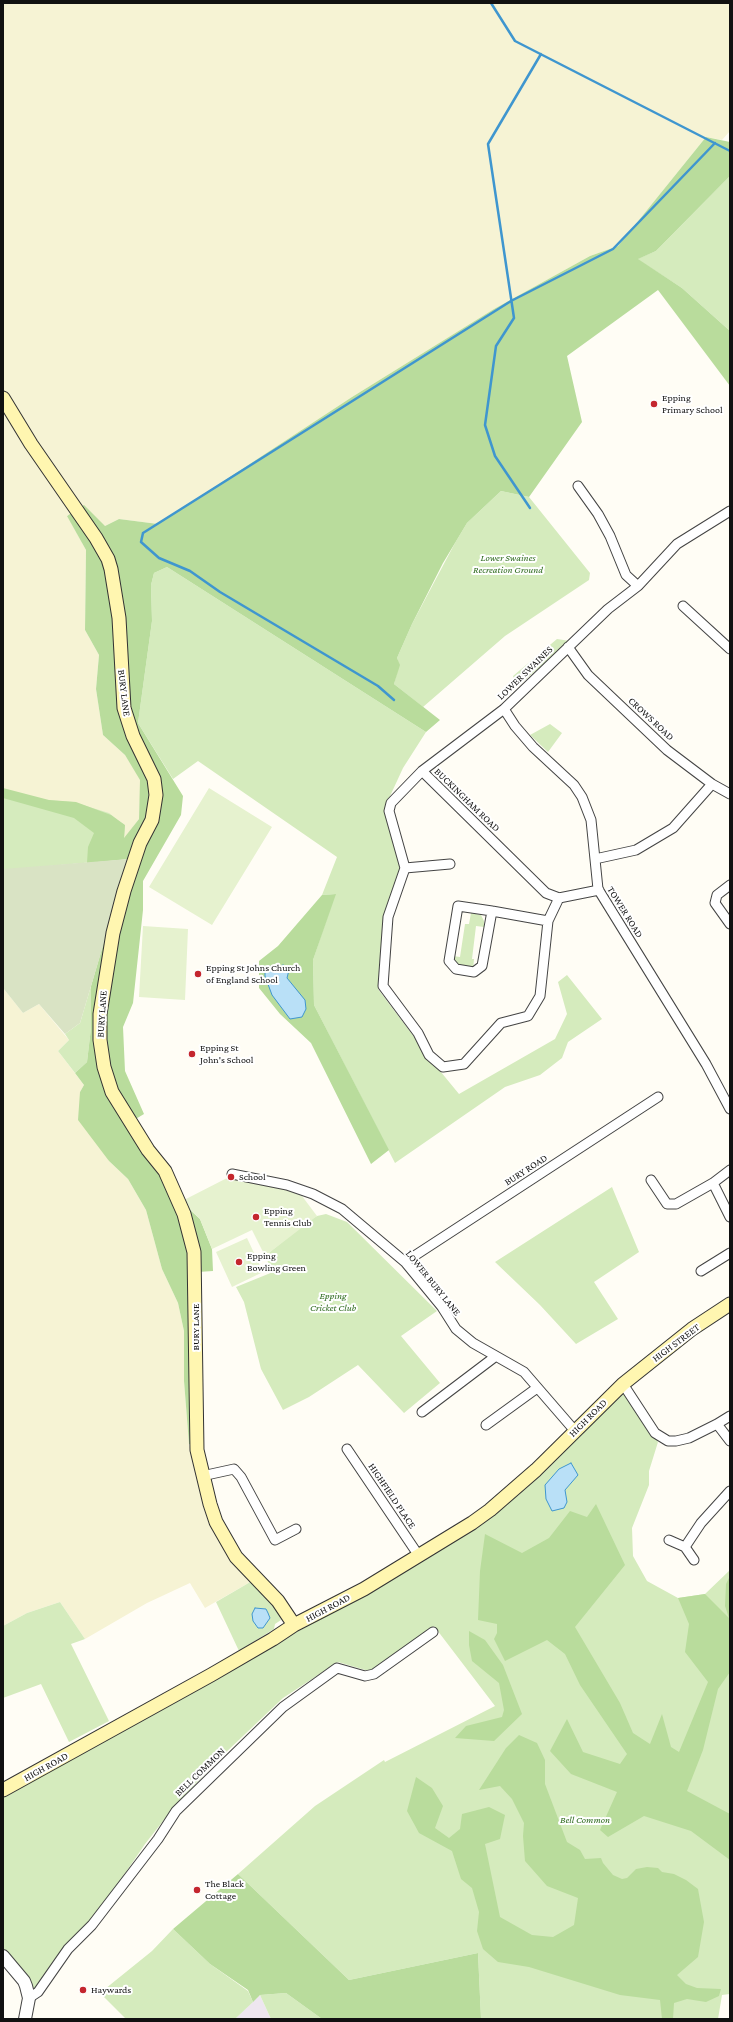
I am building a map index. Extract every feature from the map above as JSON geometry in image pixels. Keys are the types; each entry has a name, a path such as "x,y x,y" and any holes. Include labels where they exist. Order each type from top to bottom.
{"main road":[{"name":"BURY LANE","path":"3,398 31,444 71,501 108,559 114,582 119,618 124,708 133,736 154,779 156,795 152,820 140,843 124,891 113,933 102,997 100,1040 104,1067 112,1092 148,1150 164,1171 184,1214 194,1252 196,1436 202,1476 216,1522 230,1548 284,1609 294,1625"},
{"name":"HIGH STREET","path":"623,1384 692,1329 730,1304"},
{"name":"HIGH ROAD","path":"3,1790 218,1671 294,1625 364,1589 419,1556 490,1510 536,1470 623,1384"}],"street":[{"path":"578,486 598,514 610,536 626,575 638,586"},
{"name":"LOWER SWAINES","path":"422,771 504,708 608,609 638,586 677,544 730,511"},
{"path":"683,606 730,649"},
{"name":"CROWS ROAD","path":"568,647 588,675 668,750 712,784 730,794"},
{"name":"TOWER ROAD","path":"504,708 515,726 533,747 574,785 578,791 591,820 599,890 706,1064 730,1109"},
{"name":"BUCKINGHAM ROAD","path":"405,868 389,811 391,803 422,771 546,893 559,898"},
{"path":"595,859 636,850 673,828 712,784"},
{"path":"450,864 405,868 388,917 383,986 418,1033 429,1055 443,1067 464,1064 501,1024 528,1016 540,996 548,921 559,898 599,890"},
{"path":"730,885 717,895 715,903 730,924"},
{"path":"492,911 482,966 474,972 456,969 449,961 458,906 492,911 548,921"},
{"name":"BURY ROAD","path":"405,1262 658,1097"},
{"path":"651,1180 667,1204 676,1204 713,1183 730,1170"},
{"name":"LOWER BURY LANE","path":"232,1174 266,1180 313,1194 342,1209 405,1262 442,1307 456,1328 473,1343 524,1372 575,1431"},
{"path":"713,1183 730,1216"},
{"path":"701,1271 730,1253"},
{"path":"422,1412 496,1356"},
{"path":"623,1384 647,1422 663,1439 676,1441 682,1440 717,1424 730,1416"},
{"path":"486,1425 537,1388"},
{"path":"717,1424 730,1442"},
{"name":"HIGHFIELD PLACE","path":"347,1449 419,1556"},
{"path":"202,1476 234,1469 242,1477 275,1540 296,1529"},
{"path":"685,1547 701,1523 730,1491"},
{"path":"669,1540 685,1547 694,1560"},
{"name":"BELL COMMON","path":"29,1998 38,1992 68,1949 92,1925 158,1839 176,1811 283,1707 338,1668 365,1676 374,1674 433,1632"},
{"path":"3,1956 24,1981 29,1998 25,2019"}],"shaded area":[{"path":"3,3 730,3 730,131 722,140 706,137 618,246 590,256 494,309 352,397 158,524 119,519 105,526 67,515 86,550 85,630 99,655 96,689 103,735 125,755 141,780 139,819 124,839 46,800 3,791"},
{"path":"3,988 23,1013 39,1004 69,1040 58,1051 84,1085 80,1092 109,1161 128,1179 146,1210 162,1269 178,1303 184,1331 184,1381 189,1444 210,1515 252,1581 205,1608 190,1583 147,1603 85,1639 60,1602 27,1613 3,1626"},
{"path":"260,1995 271,2019 235,2019"}],"green space":[{"path":"706,137 730,142 730,176 656,251 638,259 682,288 730,331 730,386 658,290 567,356 582,422 529,497 501,491 467,523 443,563 412,624 397,658 400,665 394,684 440,720 426,732 167,567 154,573 151,585 152,621 138,723 183,796 181,815 143,881 143,910 133,1003 123,1027 125,1071 144,1114 129,1123 187,1207 200,1219 212,1249 213,1271 198,1272 192,1445 189,1444 184,1381 184,1331 178,1303 162,1269 146,1210 128,1179 109,1161 78,1120 80,1092 84,1085 75,1073 87,1062 91,1028 91,986 128,859 87,863 88,847 94,833 74,818 3,798 3,788 49,800 76,802 111,815 125,825 124,838 139,819 140,780 125,755 103,735 96,689 99,655 85,630 86,550 67,516 84,505 105,526 119,519 158,524 352,397 494,309 590,256 618,246"},
{"path":"730,176 730,331 682,288 637,259 656,251"},
{"name":"Lower Swaines Recreation Ground","path":"501,491 529,497 590,573 589,580 505,636 423,707 394,684 399,665 397,658 412,624 467,523"},
{"path":"167,567 426,732 403,768 385,807 403,869 383,919 378,989 459,1094 555,1039 567,1014 558,982 567,975 602,1019 568,1042 562,1058 540,1075 505,1087 395,1163 314,1005 313,960 335,894 322,895 337,857 198,761 173,779 138,723 152,621 151,585 154,573"},
{"path":"557,639 570,641 517,687 513,676"},
{"path":"550,724 562,733 548,752 530,735"},
{"path":"209,788 272,827 212,925 149,887"},
{"path":"3,791 46,800 73,802 109,813 125,826 124,839 129,859 3,870"},
{"path":"129,859 80,1023 65,1034 39,1004 23,1013 3,988 3,869"},
{"path":"336,894 313,960 314,1005 389,1150 371,1164 311,1043 280,1014 259,988 259,961 278,946 322,895"},
{"path":"471,913 481,915 484,921 484,927 476,926 472,959 474,959 473,970 457,967 451,960 453,956 460,957 465,924 469,924"},
{"path":"143,926 188,929 185,1000 139,997"},
{"path":"91,986 91,1028 87,1062 75,1073 58,1051 69,1040 65,1034 80,1023"},
{"name":"Epping Tennis Club","path":"229,1177 285,1189 302,1196 317,1216 265,1256 252,1230 212,1249 200,1219 187,1207 184,1200"},
{"path":"612,1187 639,1252 594,1282 618,1319 576,1344 540,1305 495,1262"},
{"name":"Epping Cricket Club","path":"326,1214 347,1222 437,1311 401,1336 440,1383 404,1413 358,1365 309,1397 283,1410 261,1369 244,1302 236,1287 273,1272 265,1256 306,1222 317,1216"},
{"name":"Epping Bowling Green","path":"247,1238 263,1272 232,1287 216,1252"},
{"name":"Bell Common","path":"623,1390 658,1442 649,1471 649,1485 632,1528 633,1556 647,1581 678,1598 705,1594 730,1570 730,1994 722,1995 718,2019 481,2019 478,1953 349,1980 238,1874 315,1806 384,1760 385,1762 495,1706 434,1626 372,1672 338,1662 283,1698 222,1756 178,1802 145,1844 92,1922 36,1988 33,1988 29,1980 3,1950 3,1795 477,1525"},
{"path":"596,1504 625,1565 575,1627 620,1703 633,1733 650,1744 662,1714 671,1747 679,1752 708,1682 685,1652 689,1624 678,1598 705,1594 729,1618 725,1606 726,1584 730,1576 730,1672 718,1689 703,1750 687,1791 730,1814 730,1860 691,1831 644,1816 608,1837 600,1830 617,1792 571,1774 550,1751 567,1719 583,1752 620,1764 627,1754 580,1685 565,1654 547,1640 505,1661 494,1639 497,1633 497,1624 478,1620 480,1571 485,1534 522,1553 549,1538 570,1511 587,1517"},
{"path":"252,1581 279,1613 281,1620 275,1624 274,1629 239,1651 216,1602"},
{"path":"60,1602 85,1639 71,1644 109,1721 69,1742 41,1684 3,1698 3,1626 27,1613"},
{"path":"469,1631 485,1640 503,1665 522,1714 494,1741 455,1738 466,1726 502,1717 504,1710 499,1683 472,1661 469,1645"},
{"path":"519,1735 537,1743 545,1760 545,1784 567,1842 580,1850 585,1859 601,1858 603,1863 613,1875 622,1879 627,1878 636,1869 647,1867 658,1868 662,1872 674,1874 686,1880 698,1889 704,1922 698,1957 677,1975 686,1984 697,1988 721,1989 719,1996 706,2002 687,1999 674,2003 673,2019 662,2019 660,2000 620,1995 529,1967 498,1962 483,1949 477,1931 479,1912 472,1888 461,1879 452,1851 419,1833 407,1811 416,1777 432,1788 443,1806 435,1828 449,1838 460,1829 462,1814 489,1807 505,1815 500,1839 485,1844 500,1917 532,1935 553,1937 574,1925 578,1898 547,1886 525,1861 523,1836 524,1823 512,1799 500,1786 479,1790 506,1748"},
{"path":"238,1874 349,1980 478,1953 481,2019 322,2019 286,1993 260,1995 253,2002 248,1990 210,1964 173,1929"},
{"path":"173,1929 210,1964 248,1991 253,2002 235,2019 126,2019 100,1993 152,1951"},
{"path":"286,1993 322,2019 271,2019 260,1995"}],"water":[{"path":"283,965 285,972 289,970 287,978 305,1000 306,1009 302,1017 290,1019 272,995 265,976 265,970 270,966 276,971"},
{"path":"571,1463 578,1475 565,1490 567,1502 564,1508 552,1511 546,1499 545,1485 559,1469"},
{"path":"255,1608 266,1609 270,1618 263,1628 258,1628 253,1621 252,1614"}],"waterway":[{"path":"491,3 515,41 730,151"},
{"path":"530,508 495,456 485,425 496,346 514,318 488,144 541,54"},
{"path":"394,700 378,686 220,592 190,571 159,558 141,542 143,533 511,301 613,249 715,143"}],"place":[{"name":"Epping Primary School","path":"654,404"},
{"name":"Epping St Johns Church of England School","path":"198,974"},
{"name":"Epping St John's School","path":"192,1054"},
{"name":"School","path":"231,1177"},
{"name":"Epping Tennis Club","path":"256,1217"},
{"name":"Epping Bowling Green","path":"239,1262"},
{"name":"The Black Cottage","path":"197,1890"},
{"name":"Haywards","path":"83,1990"}]}
